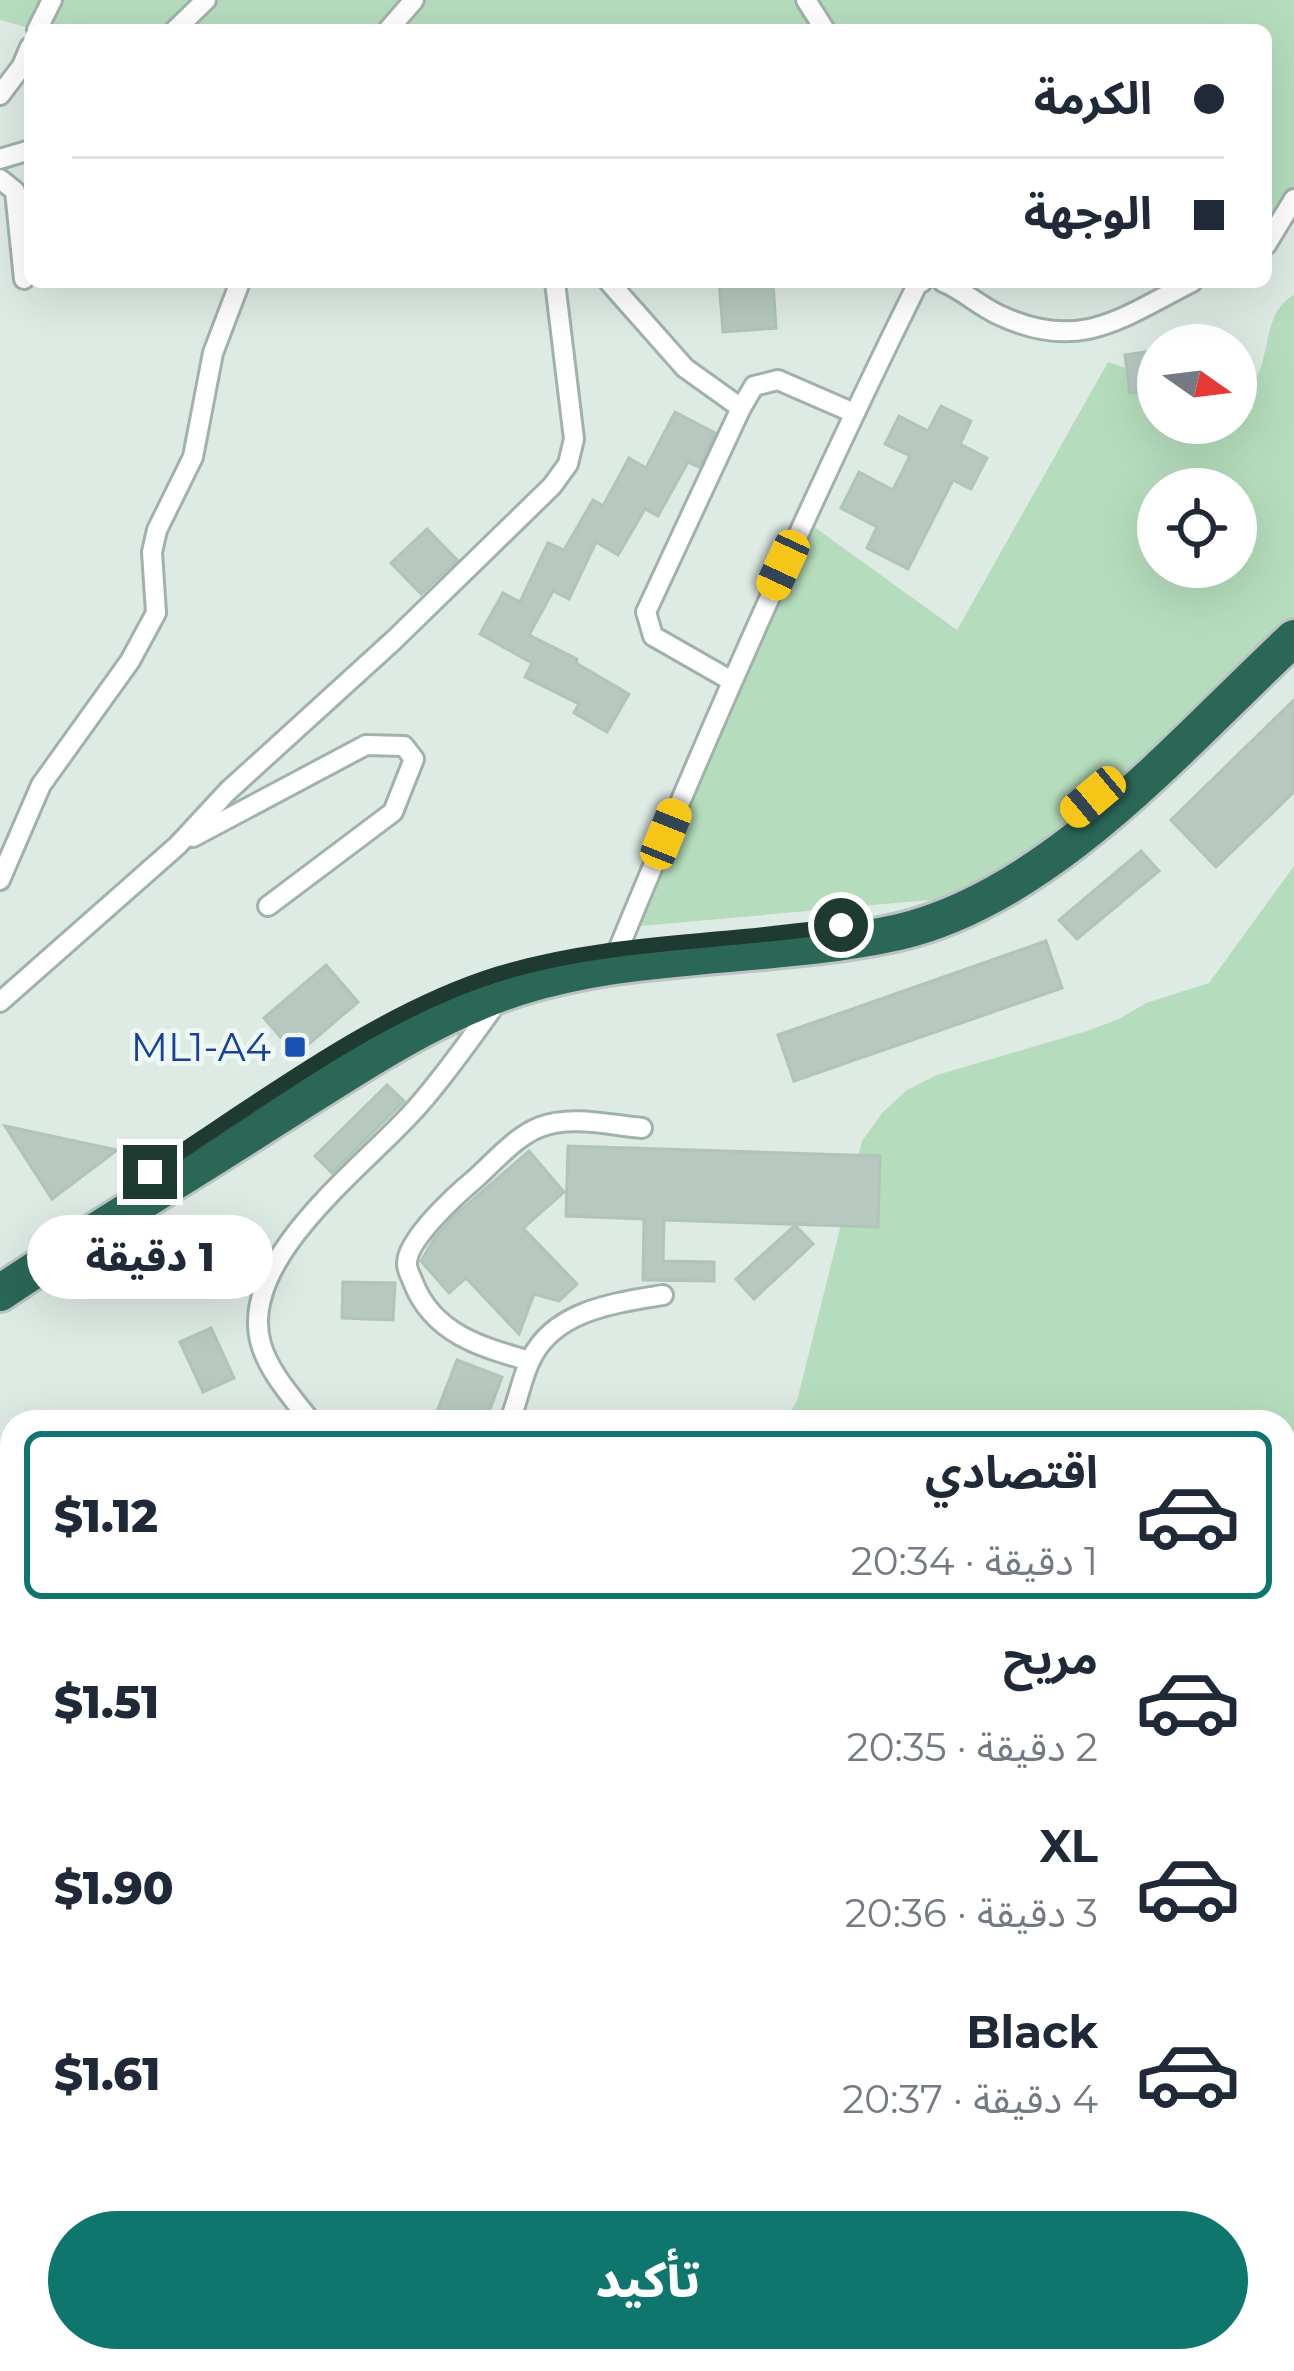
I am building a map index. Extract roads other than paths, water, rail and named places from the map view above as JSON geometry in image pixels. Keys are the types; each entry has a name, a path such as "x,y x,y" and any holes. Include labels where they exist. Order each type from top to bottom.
{"highway":[{"path":"0,1265 374,1030 450,990 503,972 618,950 841,925 953,889 1041,841 1119,776 1294,611"},
{"path":"0,1293 384,1051 503,993 683,957 902,931 984,900 1076,841 1117,807 1294,638"}],"street":[{"path":"181,24 206,0"},
{"path":"393,24 413,0"},
{"path":"0,95 24,61"},
{"path":"0,179 15,191 24,279"},
{"path":"1272,236 1294,199"},
{"path":"0,880 41,785 130,661 156,613 152,552 193,457 213,353 238,288"},
{"path":"0,1002 178,845 228,790 531,510 568,464 574,439 556,288"},
{"path":"613,288 685,368 741,408"},
{"path":"618,950 730,680 854,413 919,288"},
{"path":"954,288 1015,321 1084,333 1181,288"},
{"path":"730,680 653,636 646,612 754,386 778,380 854,413"},
{"path":"178,845 366,745 404,746 414,759 393,812 268,906"},
{"path":"302,1410 272,1369 260,1342 259,1316 267,1279 314,1212 418,1106 503,993"},
{"path":"530,1361 484,1348 433,1318 406,1265 413,1245 456,1195 539,1127 563,1122 642,1128"},
{"path":"513,1410 544,1337 604,1304 663,1295"}],"place":[{"name":"ML1-A4","path":"295,1047"}]}
